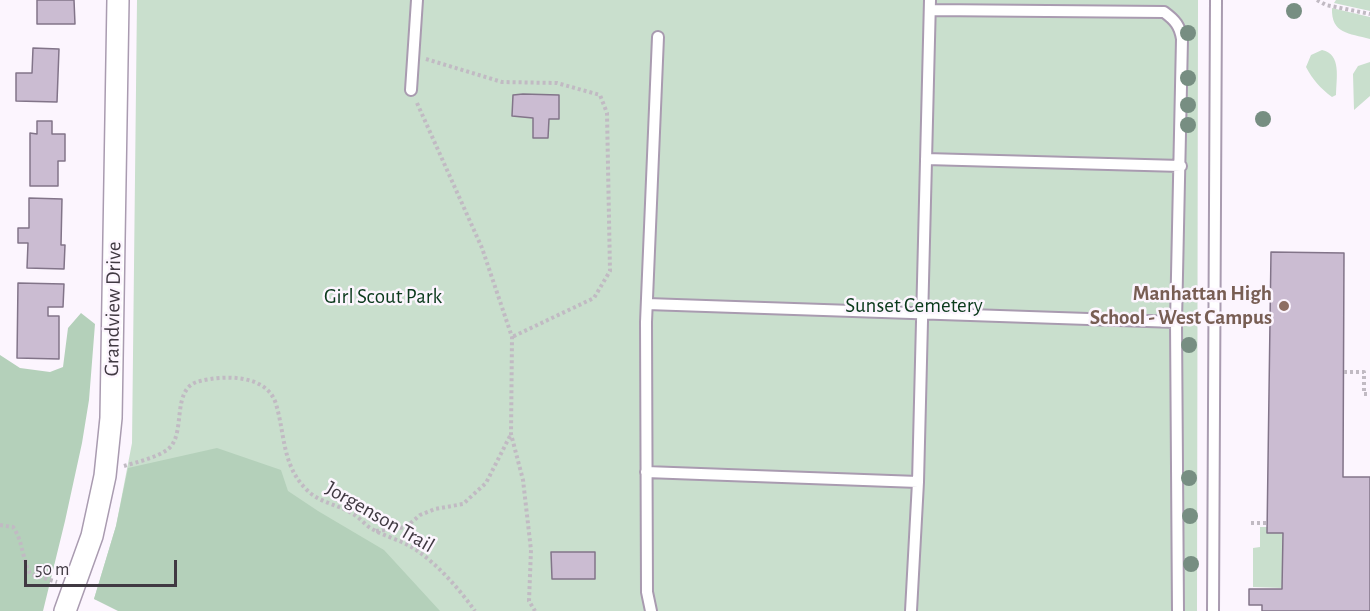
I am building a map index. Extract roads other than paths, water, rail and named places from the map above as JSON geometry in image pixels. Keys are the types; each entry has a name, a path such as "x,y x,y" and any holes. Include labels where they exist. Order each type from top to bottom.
{"street":[{"name":"Grandview Drive","path":"65,611 92,536 105,476 111,418 118,0"}],"lane":[{"path":"411,90 417,0"},
{"path":"1213,611 1216,0"},
{"path":"911,611 918,482 930,5 1164,12 1180,28 1182,39 1176,322 1178,611"},
{"path":"651,611 647,592 647,304 658,36"},
{"path":"926,159 1180,166"},
{"path":"647,304 1176,322"},
{"path":"646,472 918,482"}],"place":[{"name":"Manhattan High School - West Campus","path":"1284,306"}],"park label":[{"name":"Girl Scout Park","path":"383,297"},
{"name":"Sunset Cemetery","path":"914,306"}]}
